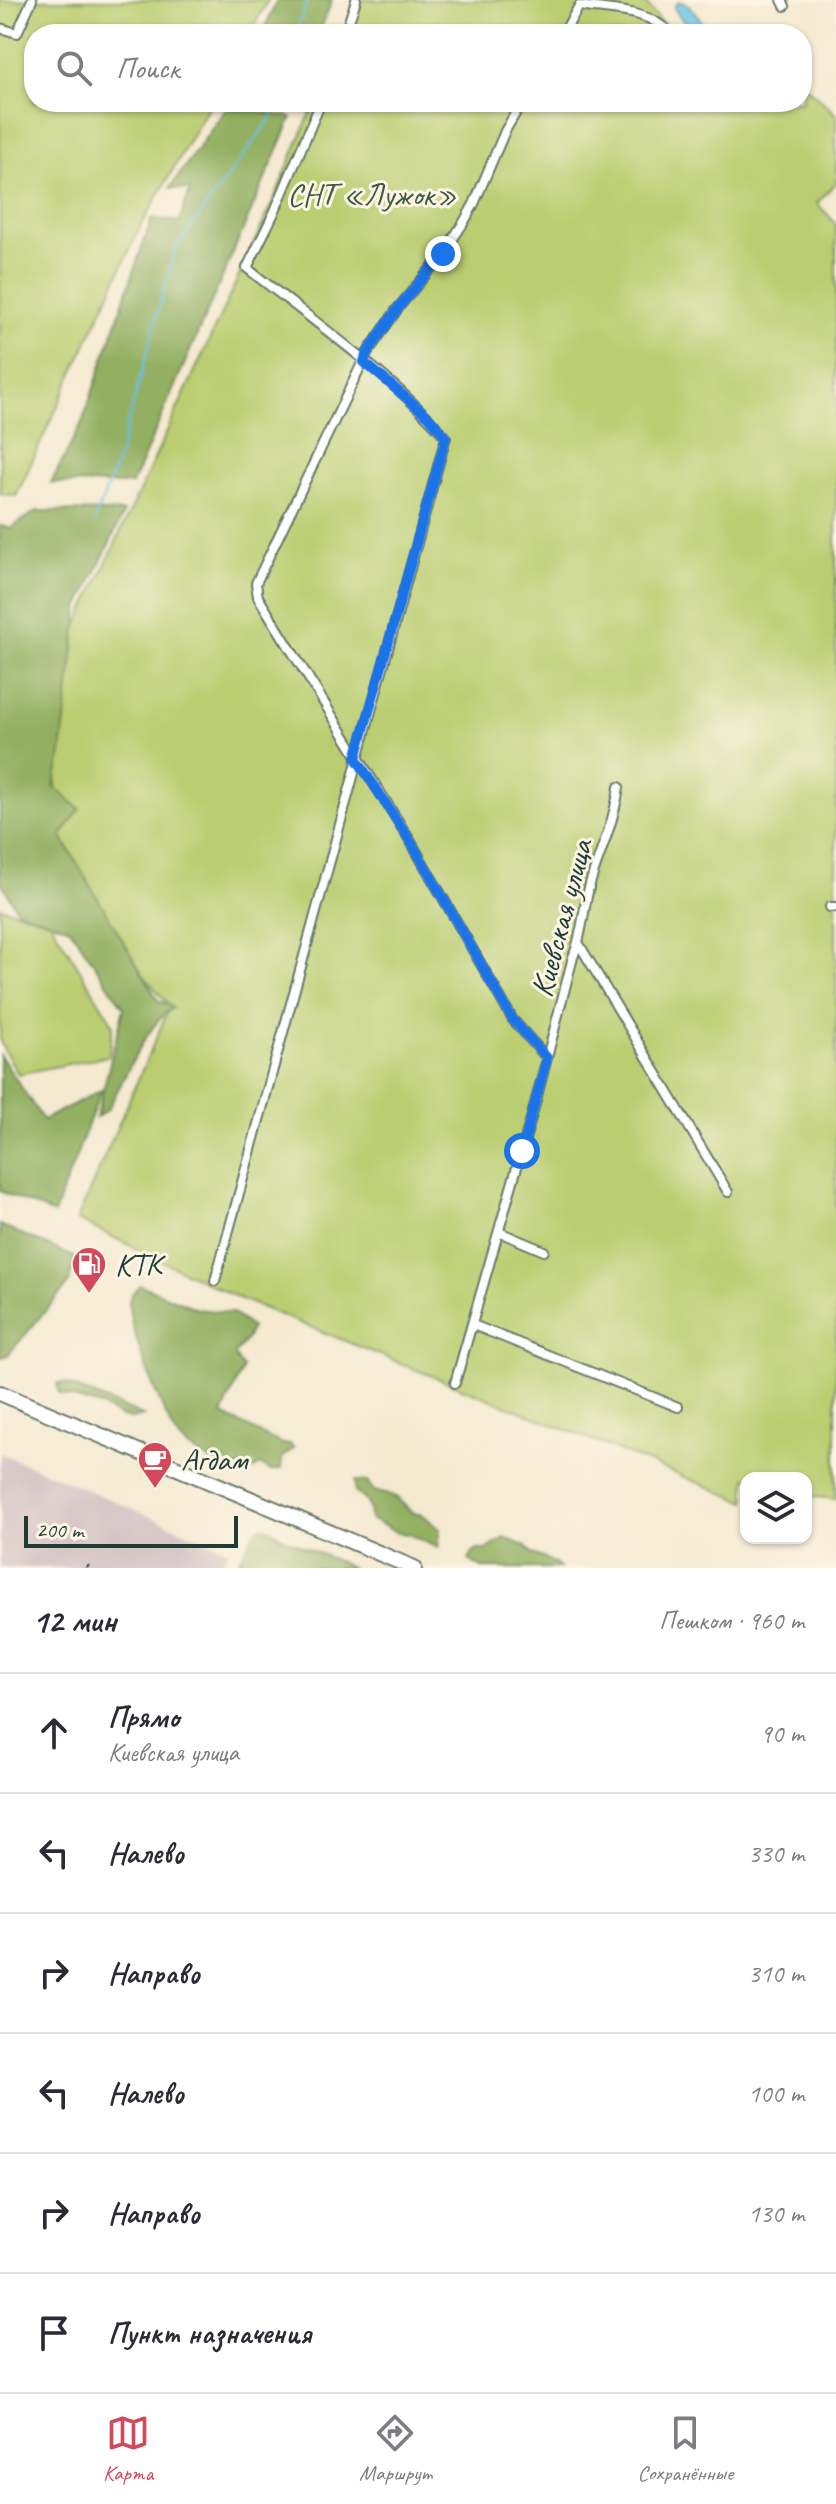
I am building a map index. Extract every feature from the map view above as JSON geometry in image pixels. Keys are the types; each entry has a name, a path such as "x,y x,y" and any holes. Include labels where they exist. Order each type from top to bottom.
{"highway":[{"path":"0,1393 414,1568"}],"street":[{"path":"0,28 17,33 32,0"},
{"path":"348,24 356,0"},
{"path":"569,24 579,6 649,17 662,24"},
{"path":"215,1281 446,437 429,417 247,268 317,112"},
{"path":"516,112 464,222 366,355 256,583 258,597 411,842 513,1020 547,1058"},
{"name":"Киевская улица","path":"455,1383 579,944 590,884 615,816 619,787"},
{"path":"579,944 728,1192"},
{"path":"499,1232 544,1251"},
{"path":"473,1325 678,1407"}],"shaded area":[{"path":"0,1453 229,1550 218,1568 0,1568"}],"green space":[{"path":"0,0 268,0 255,24 24,24 24,112 205,112 139,230 16,496 0,493"},
{"path":"277,0 332,0 323,24 266,24"},
{"path":"357,0 642,0 664,24 347,24"},
{"name":"СНТ «Лужок»","path":"812,92 836,114 836,183 817,203 836,224 836,1499 812,1497 812,1472 740,1472 740,1500 243,1300 77,1220 170,1006 66,885 57,813 56,771 75,631 273,202 311,112 812,112"},
{"path":"223,112 260,112 292,117 132,484 51,483 82,423 152,218 179,222 190,190 170,188"},
{"path":"37,511 124,512 79,608 54,787 80,809 61,836 158,1000 173,1008 155,1025 108,1109 96,1118 124,1008 70,928 17,910 0,880 0,526 11,528"},
{"path":"0,907 50,921 113,1024 109,1056 18,1074 0,1042"},
{"path":"0,1055 43,1120 101,1090 54,1214 0,1191"},
{"path":"0,1225 75,1257 69,1283 8,1355 0,1358"},
{"path":"140,1285 198,1309 232,1313 251,1327 234,1355 243,1368 222,1415 282,1444 290,1444 294,1448 282,1458 281,1469 270,1471 261,1465 252,1470 242,1465 232,1470 193,1451 176,1434 148,1371 131,1318 129,1300"},
{"path":"57,1383 67,1384 143,1416 132,1419 121,1417 101,1406 59,1394"},
{"path":"355,1481 367,1482 374,1491 396,1497 412,1513 423,1515 440,1529 438,1548 370,1519 367,1503 355,1492"},
{"path":"267,1527 284,1538 353,1568 238,1568 236,1566 256,1530"},
{"path":"505,1538 525,1546 533,1554 560,1568 482,1568 469,1560 475,1550 486,1550"}],"water":[{"path":"683,2 691,8 703,24 685,24 674,8 677,3"}],"waterway":[{"path":"300,24 308,0"},
{"path":"94,522 119,456 175,249 274,112"}],"place":[{"name":"КТК","path":"89,1295"},
{"name":"Агдам","path":"155,1490"}],"route":[{"path":"443,254 398,308 364,362 429,417 446,437 356,758 411,842 513,1020 547,1058 522,1151"}]}
